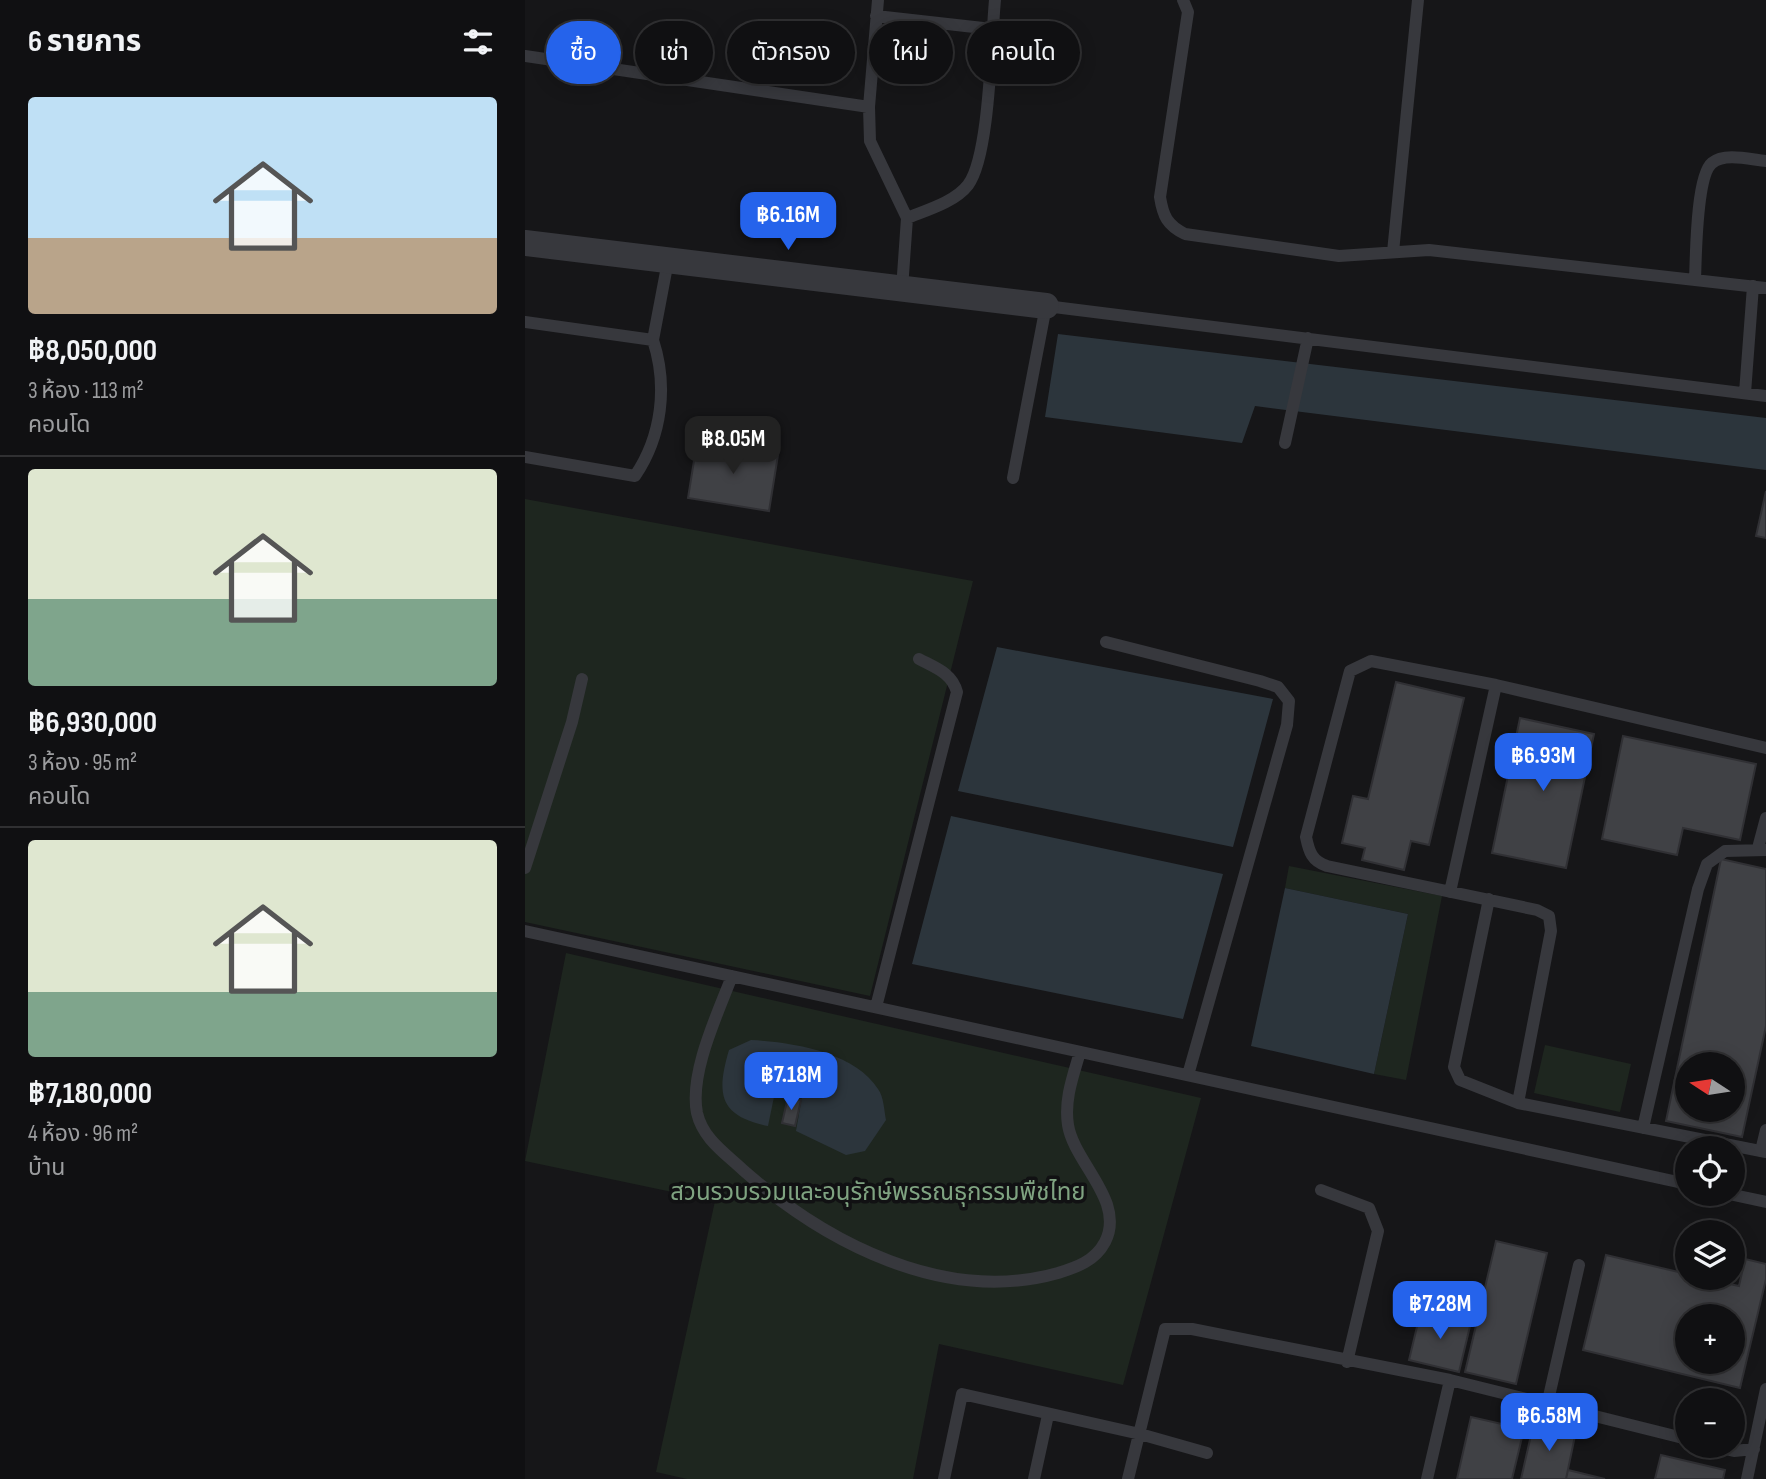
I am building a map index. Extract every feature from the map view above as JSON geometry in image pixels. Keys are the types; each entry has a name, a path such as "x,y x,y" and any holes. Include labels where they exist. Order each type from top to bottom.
{"street":[{"path":"525,243 1046,306"}],"lane":[{"path":"878,0 869,107 870,141 907,218 902,290"},
{"path":"993,21 995,0"},
{"path":"1183,0 1188,12 1160,197 1163,215 1172,227 1185,234 1339,256 1429,250 1759,287 1745,393"},
{"path":"1393,252 1418,0"},
{"path":"876,16 967,26"},
{"path":"525,56 869,107"},
{"path":"907,218 938,206 968,186 981,159 987,84"},
{"path":"1695,280 1706,174 1713,163 1726,158 1766,161"},
{"path":"525,457 608,474 635,476 649,454 663,391 661,364 653,340 668,261"},
{"path":"1013,478 1046,306 1766,396"},
{"path":"525,322 653,340"},
{"path":"1285,443 1308,338"},
{"path":"1107,642 1260,681 1278,687 1289,701 1287,725 1188,1075"},
{"path":"876,1007 957,692 954,681 947,674 919,659"},
{"path":"1518,1103 1551,931 1549,916 1537,910 1316,862 1309,852 1306,837 1350,671 1371,661 1496,685 1766,748"},
{"path":"525,868 582,679"},
{"path":"1450,892 1496,685"},
{"path":"1643,1128 1698,888 1706,864 1725,851 1762,849 1766,818"},
{"path":"1489,900 1454,1067 1460,1080 1473,1088 1518,1103 1764,1152 1766,1130"},
{"path":"525,931 1675,1181"},
{"path":"733,976 698,1076 695,1097 703,1131 761,1185 823,1227 882,1258 939,1276 981,1282 1028,1280 1086,1262 1104,1245 1109,1234 1107,1204 1068,1127 1068,1095 1080,1052"},
{"path":"1321,1190 1369,1208 1378,1231 1347,1362"},
{"path":"1745,1197 1766,1202"},
{"path":"1546,1405 1579,1265"},
{"path":"1128,1479 1165,1329 1192,1329 1347,1362 1450,1380 1675,1436"},
{"path":"1427,1479 1450,1380"},
{"path":"1747,1479 1766,1389"},
{"path":"944,1479 962,1394 1140,1434 1207,1453"},
{"path":"1034,1479 1048,1415"},
{"path":"1745,1450 1754,1449"}],"green space":[{"path":"525,499 973,581 870,996 525,922"},
{"path":"1289,866 1442,896 1406,1080 1374,1074 1408,914 1285,888"},
{"name":"สวนรวบรวมและอนุรักษ์พรรณธุกรรมพืชไทย","path":"566,953 1201,1098 1123,1385 939,1344 913,1479 687,1479 656,1472 715,1201 525,1161"},
{"path":"1545,1045 1631,1064 1620,1112 1534,1093"}],"shaded area":[{"path":"1058,334 1766,418 1766,470 1255,406 1242,443 1045,417"},
{"path":"997,647 1273,699 1233,847 958,791"},
{"path":"951,816 1223,874 1183,1019 912,964"},
{"path":"1285,888 1408,914 1374,1074 1251,1046"},
{"path":"751,1040 784,1043 821,1051 854,1066 868,1076 880,1092 886,1120 865,1151 846,1155 796,1131 802,1097 775,1092 768,1126 752,1122 731,1109 725,1101 723,1091 729,1050"}],"building":[{"path":"697,442 778,455 769,511 688,498"},
{"path":"1766,491 1766,538 1756,536"},
{"path":"1396,682 1464,698 1429,845 1411,841 1404,870 1362,860 1365,848 1342,843 1353,796 1368,799"},
{"path":"1520,718 1594,734 1566,868 1492,853"},
{"path":"1623,736 1756,764 1740,840 1683,828 1677,855 1602,839"},
{"path":"1721,859 1766,869 1766,1026 1742,1136 1666,1121 1675,1078 1675,1122 1745,1122 1745,1052 1680,1052"},
{"path":"788,1097 801,1100 795,1126 782,1123"},
{"path":"1496,1241 1547,1253 1516,1384 1465,1372"},
{"path":"1606,1255 1675,1271 1675,1290 1745,1290 1745,1259 1766,1264 1766,1279 1745,1367 1745,1304 1675,1304 1675,1372 1583,1350"},
{"path":"1421,1310 1471,1322 1459,1372 1409,1360"},
{"path":"1682,1374 1743,1374 1740,1388"},
{"path":"1471,1417 1524,1429 1512,1479 1457,1479"},
{"path":"1534,1422 1576,1431 1566,1479 1521,1479"},
{"path":"1661,1455 1725,1470 1723,1479 1655,1479"},
{"path":"1568,1470 1605,1479 1566,1479"}]}
